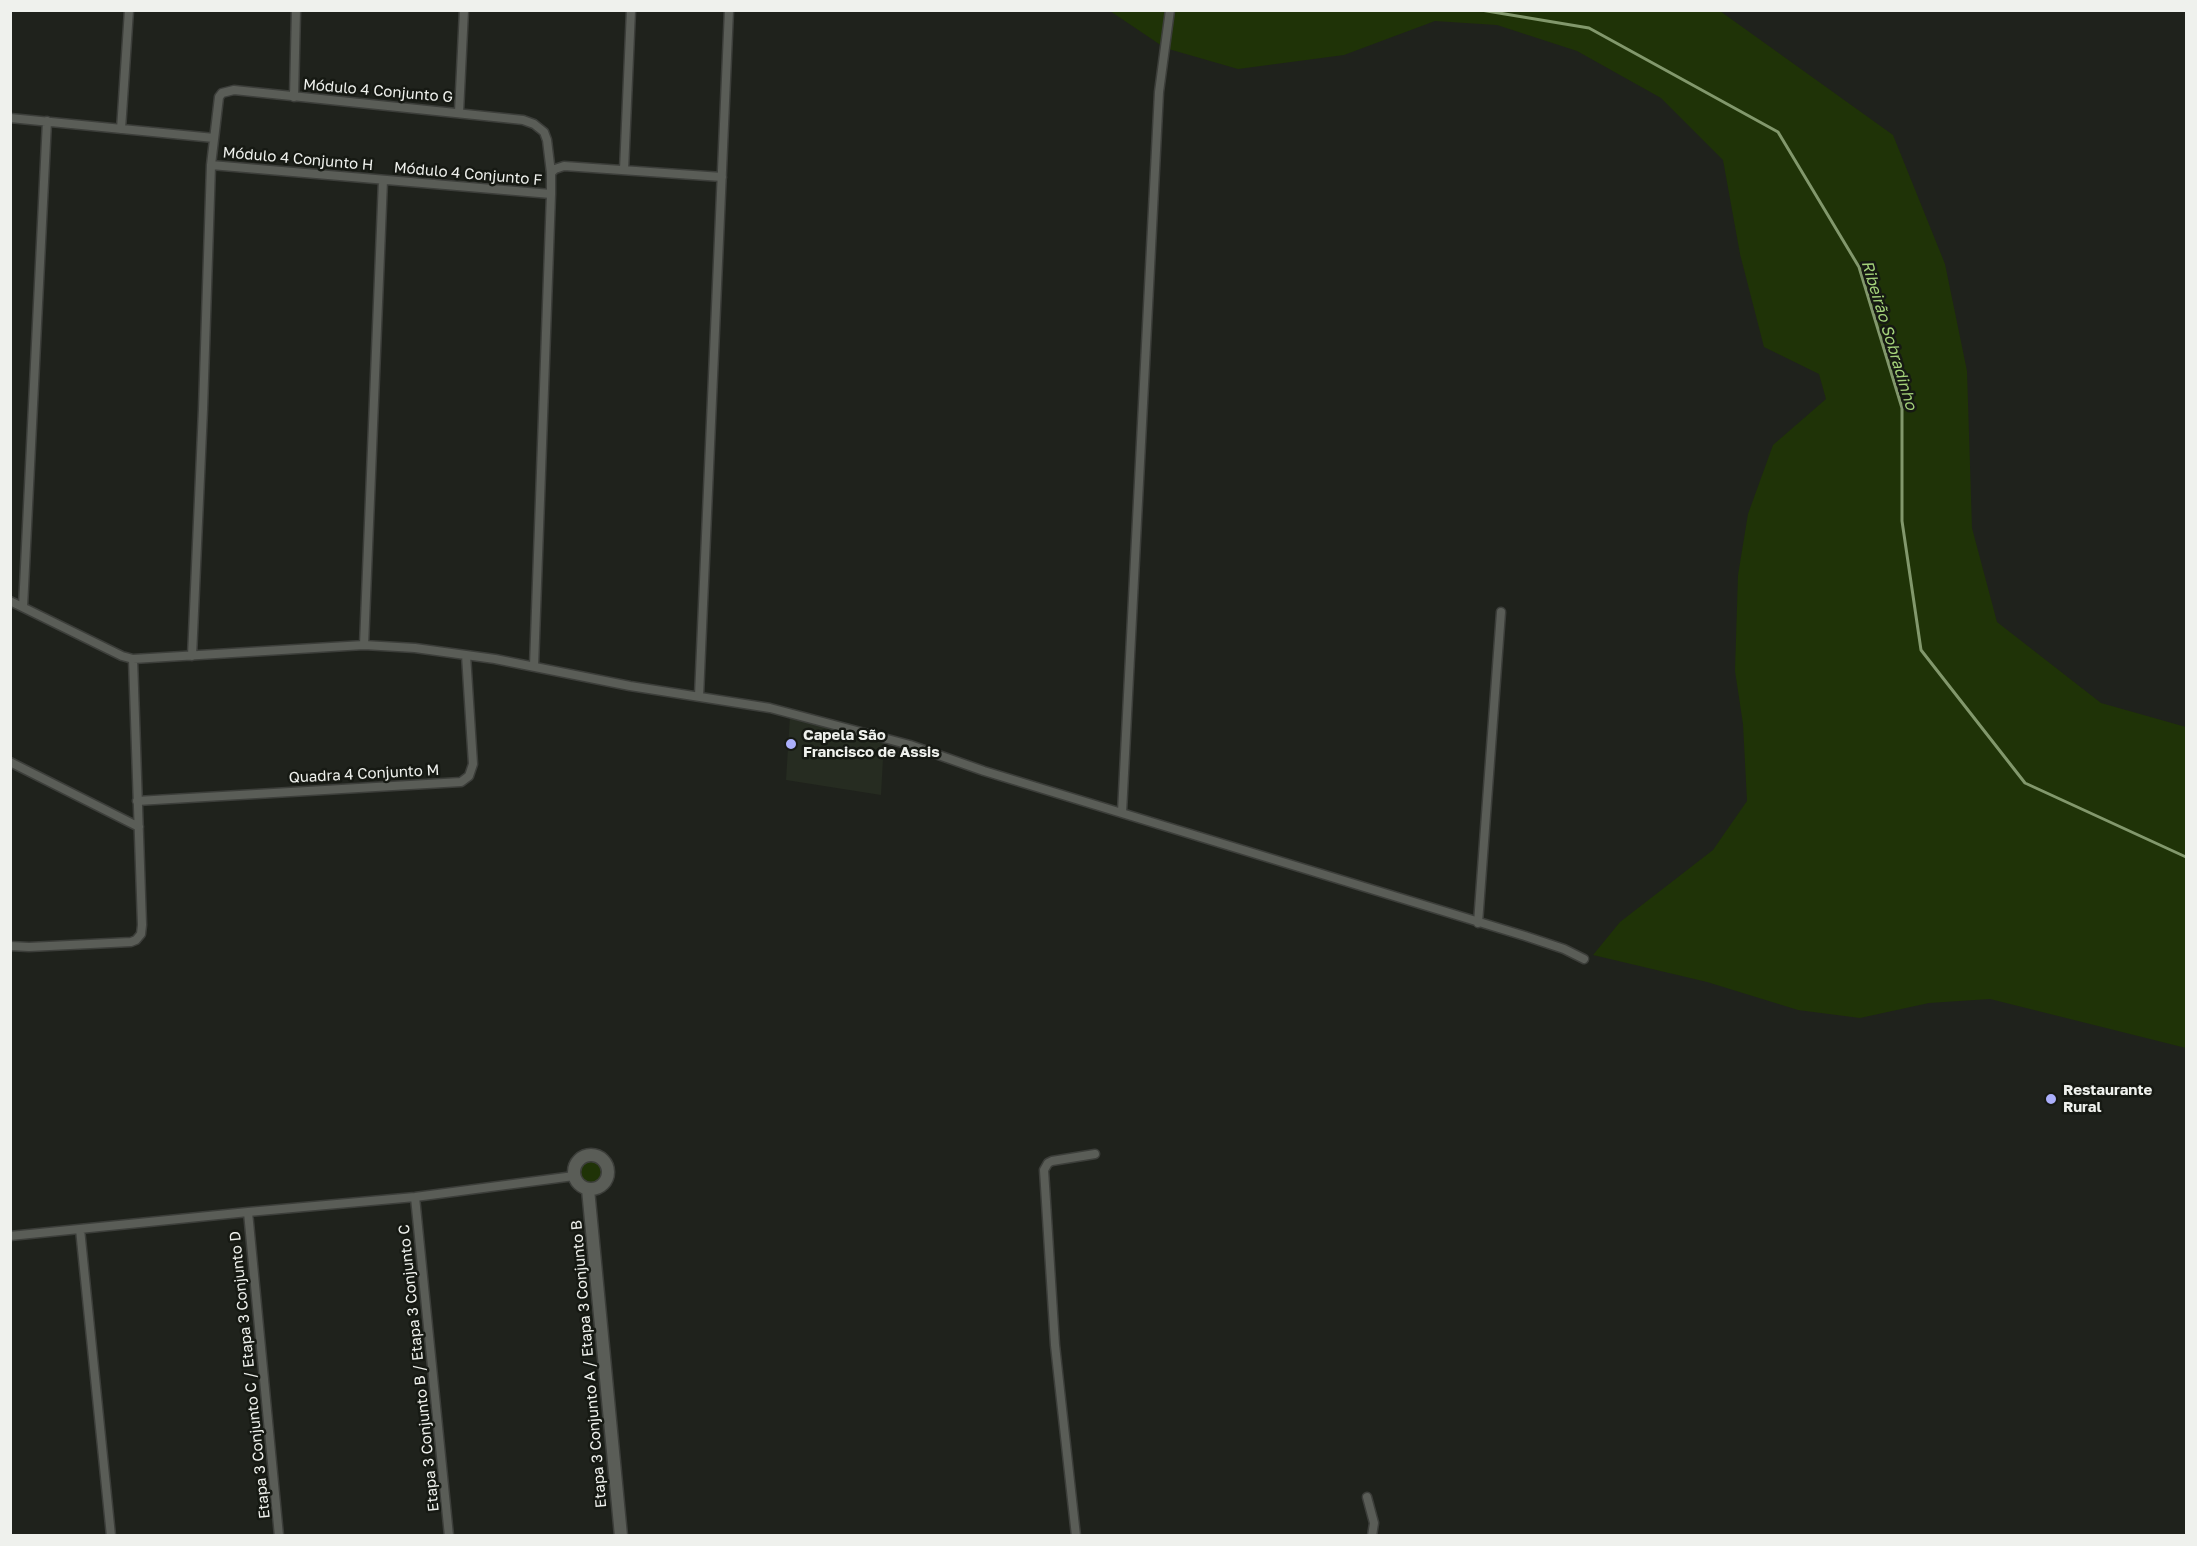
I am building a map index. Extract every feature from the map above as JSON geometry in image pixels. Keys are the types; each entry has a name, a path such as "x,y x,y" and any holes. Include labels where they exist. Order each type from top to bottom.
{"street":[{"path":"121,129 129,10"},
{"path":"294,97 296,10"},
{"path":"459,112 464,10"},
{"path":"624,170 631,10"},
{"path":"699,696 729,10"},
{"path":"1122,812 1159,92 1170,10"},
{"name":"Módulo 4 Conjunto G","path":"214,138 217,105 222,93 234,90 459,112 523,120 540,128 547,140 551,172"},
{"path":"10,118 214,138 211,165 203,421 192,656"},
{"path":"23,607 47,121"},
{"name":"Módulo 4 Conjunto H","path":"211,165 382,180"},
{"path":"534,666 551,172 564,166 722,177"},
{"path":"364,645 382,180"},
{"name":"Módulo 4 Conjunto F","path":"382,180 551,194"},
{"path":"10,601 133,659 364,645 416,648 534,666 630,686 762,706 812,717 910,745 984,771 1564,949 1584,960"},
{"path":"1478,923 1502,612"},
{"name":"Quadra 4 Conjunto M","path":"137,801 461,782 469,776 473,764 466,655"},
{"path":"10,946 131,942 141,934 133,659"},
{"path":"10,762 138,827"},
{"path":"1076,1536 1055,1345 1044,1170 1052,1161 1095,1154"},
{"path":"594,1155 604,1162 608,1174 601,1186 588,1189 581,1186 574,1176 577,1163 581,1158 594,1155"},
{"path":"10,1236 415,1197 574,1176"},
{"name":"Etapa 3 Conjunto A / Etapa 3 Conjunto B","path":"588,1189 621,1536"},
{"name":"Etapa 3 Conjunto B / Etapa 3 Conjunto C","path":"415,1197 449,1536"},
{"name":"Etapa 3 Conjunto C / Etapa 3 Conjunto D","path":"248,1212 279,1536"},
{"path":"80,1228 111,1536"},
{"path":"1368,1497 1374,1523 1372,1536"}],"shaded area":[{"path":"790,716 884,741 881,795 786,780"}],"green space":[{"path":"1110,11 1720,11 1893,135 1945,264 1967,371 1972,528 1997,622 2101,703 2186,727 2186,1048 1990,999 1929,1003 1860,1018 1798,1010 1707,982 1593,955 1620,922 1713,850 1747,801 1743,724 1735,671 1738,575 1748,514 1773,445 1826,399 1819,374 1764,347 1740,254 1723,160 1661,98 1577,51 1497,25 1435,21 1344,55 1238,69 1165,48"},
{"path":"591,1158 601,1162 605,1172 601,1182 591,1186 581,1182 577,1172 581,1162"}],"waterway":[{"name":"Ribeirão Sobradinho","path":"1481,10 1589,28 1778,132 1859,267 1902,408 1902,521 1921,650 2025,783 2186,857"}],"place":[{"name":"Capela São Francisco de Assis","path":"791,744"},
{"name":"Restaurante Rural","path":"2051,1099"}]}
